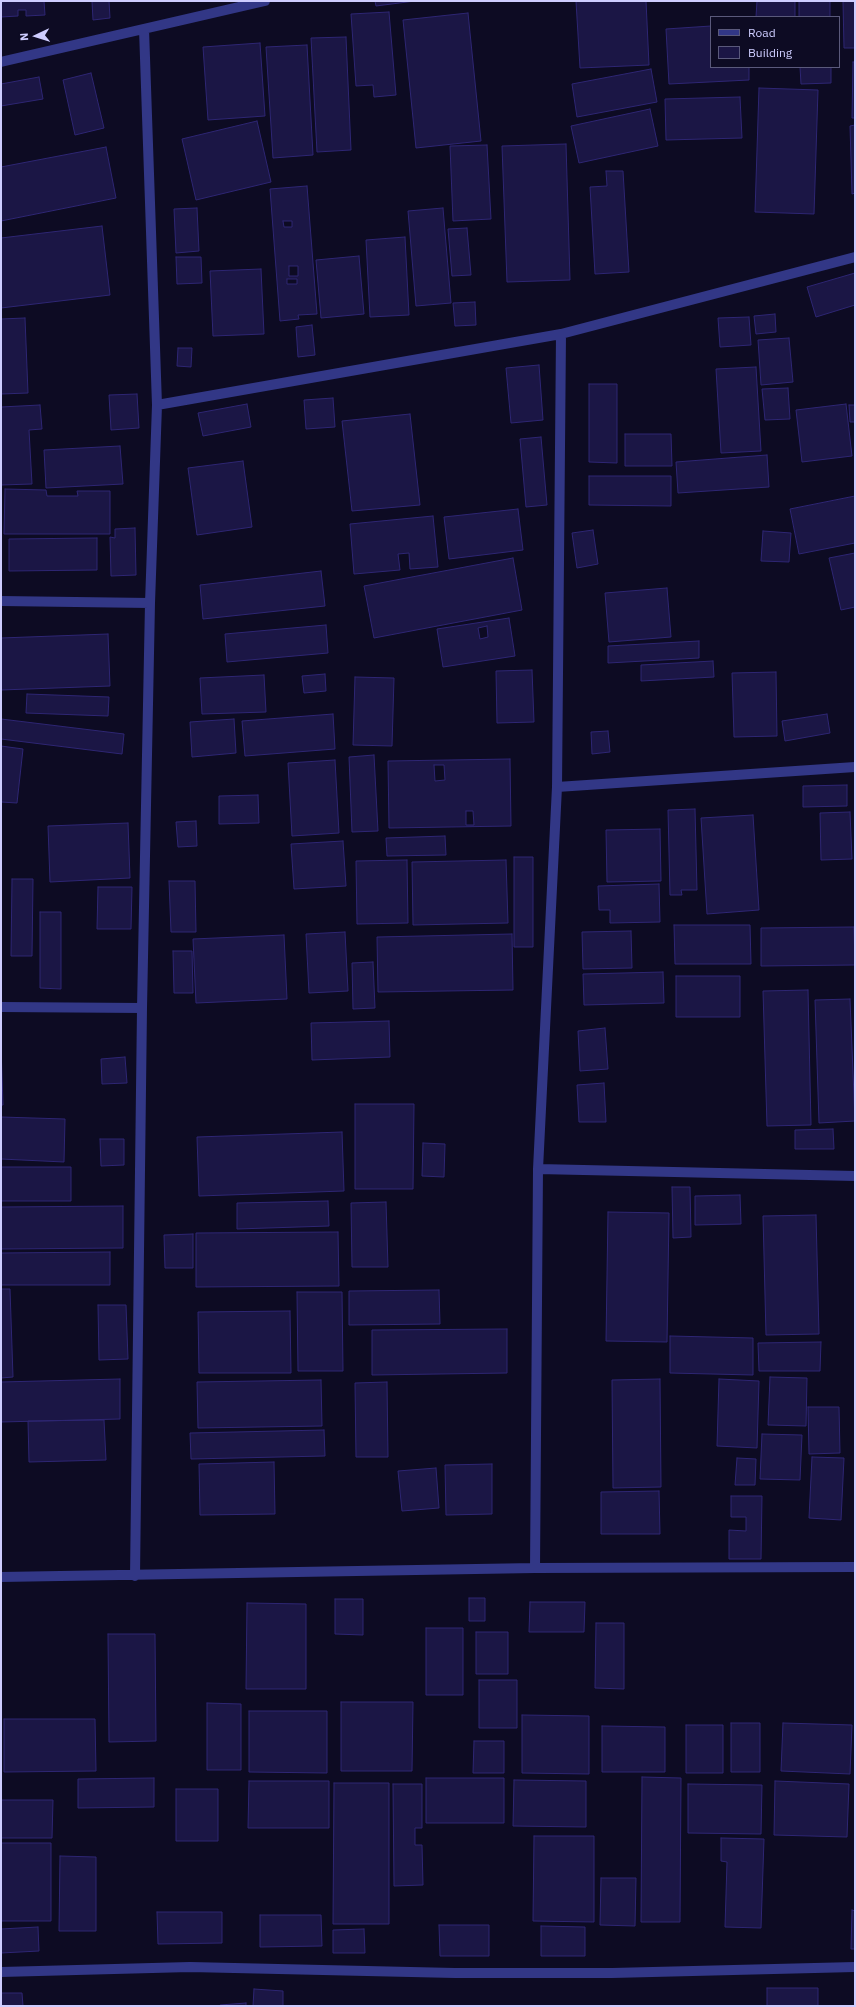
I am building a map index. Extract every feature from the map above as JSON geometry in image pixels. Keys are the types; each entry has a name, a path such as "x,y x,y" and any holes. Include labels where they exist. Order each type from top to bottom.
{"street":[{"path":"1,62 265,1"},
{"path":"134,1576 142,1008 150,603 157,405 144,29"},
{"path":"157,405 561,334 855,257"},
{"path":"535,1568 538,1169 557,787 561,334"},
{"path":"1,601 150,603"},
{"path":"557,787 855,766"},
{"path":"1,1007 142,1008"},
{"path":"538,1169 855,1176"},
{"path":"1,1577 134,1576 535,1568 855,1567"},
{"path":"1,1972 190,1967 455,1973 612,1974 855,1967"}],"building":[{"path":"1,1 44,1 45,15 26,16 26,10 18,10 18,16 1,17"},
{"path":"92,1 109,1 110,18 93,20"},
{"path":"375,1 415,1 376,6"},
{"path":"576,1 646,1 649,65 580,68"},
{"path":"757,1 795,1 795,16 756,16"},
{"path":"799,1 830,1 830,16 799,16"},
{"path":"843,1 855,1 855,48 844,48"},
{"path":"389,12 396,95 374,97 373,85 356,86 351,14"},
{"path":"468,13 481,141 416,148 403,20"},
{"path":"710,26 710,68 749,68 749,80 669,84 666,29"},
{"path":"346,37 351,150 317,152 311,38"},
{"path":"260,43 265,116 208,120 203,47"},
{"path":"307,45 313,155 273,158 266,47"},
{"path":"853,62 855,62 855,118 852,118"},
{"path":"800,68 831,68 831,83 801,84"},
{"path":"651,69 657,102 577,117 572,84"},
{"path":"91,73 104,128 75,135 63,80"},
{"path":"39,77 43,99 1,106 1,84"},
{"path":"759,88 818,90 814,214 755,212"},
{"path":"740,97 742,138 666,140 665,99"},
{"path":"650,109 658,146 579,163 571,126"},
{"path":"257,121 271,182 196,200 182,139"},
{"path":"855,125 855,193 852,194 850,126"},
{"path":"566,144 570,280 507,282 502,146"},
{"path":"487,145 491,219 453,221 450,146"},
{"path":"106,147 116,198 1,221 1,167"},
{"path":"606,171 623,171 629,272 595,274 590,187 607,186"},
{"path":"307,186 317,314 298,315 299,319 280,321 270,189","holes":["283,221 292,221 292,227 284,227","289,266 298,266 298,276 289,276","287,279 297,279 297,284 287,284"]},
{"path":"197,208 199,251 176,253 174,209"},
{"path":"443,208 451,303 416,306 408,211"},
{"path":"102,226 110,295 1,308 1,238"},
{"path":"467,228 471,275 452,276 448,229"},
{"path":"405,237 409,315 370,317 366,240"},
{"path":"359,256 364,314 321,318 316,260"},
{"path":"176,257 201,257 202,283 177,284"},
{"path":"261,269 264,334 213,336 210,271"},
{"path":"855,273 855,305 816,317 807,287"},
{"path":"475,302 476,325 455,326 453,303"},
{"path":"775,314 776,332 756,334 754,316"},
{"path":"749,317 751,345 720,347 718,318"},
{"path":"25,318 28,393 1,394 1,319"},
{"path":"312,325 315,355 298,357 296,327"},
{"path":"789,338 793,382 761,385 758,340"},
{"path":"178,348 192,348 191,367 177,366"},
{"path":"539,365 543,420 511,423 506,368"},
{"path":"756,367 761,451 721,453 716,369"},
{"path":"589,384 617,384 617,463 589,462"},
{"path":"788,388 790,419 765,420 762,389"},
{"path":"137,394 139,428 111,430 109,395"},
{"path":"333,398 335,427 306,429 304,400"},
{"path":"247,404 251,427 203,436 198,413"},
{"path":"846,404 852,456 802,462 796,410"},
{"path":"40,405 42,429 29,430 32,484 1,485 1,407"},
{"path":"849,405 855,405 855,422 850,422"},
{"path":"410,414 420,505 352,511 342,421"},
{"path":"625,434 671,434 672,466 625,466"},
{"path":"541,437 547,505 526,507 520,439"},
{"path":"120,446 123,484 46,488 44,450"},
{"path":"767,455 769,487 678,493 676,462"},
{"path":"243,461 252,527 197,535 188,468"},
{"path":"589,476 671,476 671,506 589,505"},
{"path":"5,489 46,490 47,496 78,496 77,491 110,491 110,534 4,534"},
{"path":"855,496 855,543 799,554 790,509"},
{"path":"518,509 523,550 449,559 444,517"},
{"path":"433,516 438,567 410,569 409,553 398,554 400,570 354,574 350,524"},
{"path":"135,528 136,575 111,576 110,537 115,538 115,529"},
{"path":"593,530 598,564 577,568 572,533"},
{"path":"763,531 791,533 789,562 761,561"},
{"path":"97,538 97,570 9,571 9,539"},
{"path":"855,553 855,607 841,610 829,558"},
{"path":"513,558 522,610 374,638 364,586"},
{"path":"321,571 325,606 203,619 200,585"},
{"path":"667,588 671,637 609,642 605,593"},
{"path":"509,618 515,656 443,667 437,629","holes":["487,626 488,637 480,639 478,628"]},
{"path":"326,625 328,653 227,662 225,634"},
{"path":"108,634 110,686 1,690 1,638"},
{"path":"699,641 699,658 608,663 608,646"},
{"path":"713,661 714,677 641,681 641,665"},
{"path":"532,670 534,722 497,723 496,671"},
{"path":"776,672 777,736 734,737 732,673"},
{"path":"325,674 326,691 304,693 302,676"},
{"path":"264,675 266,712 202,714 200,678"},
{"path":"355,677 394,678 392,746 353,745"},
{"path":"27,694 109,697 108,716 26,713"},
{"path":"333,714 335,749 245,756 242,721"},
{"path":"827,714 830,733 785,741 782,721"},
{"path":"1,719 124,734 122,754 1,739"},
{"path":"234,719 236,753 192,757 190,722"},
{"path":"608,731 610,752 592,754 591,732"},
{"path":"1,746 23,749 17,803 1,802"},
{"path":"374,755 378,831 352,832 349,757"},
{"path":"510,759 511,826 389,828 388,761","holes":["434,765 444,765 445,780 435,781","466,811 473,811 474,825 466,825"]},
{"path":"335,760 339,833 292,836 288,763"},
{"path":"847,785 847,806 803,807 803,786"},
{"path":"258,795 259,823 219,824 219,796"},
{"path":"695,809 697,890 681,890 682,895 670,895 668,810"},
{"path":"850,812 852,859 821,860 820,813"},
{"path":"753,815 759,910 707,914 701,818"},
{"path":"196,821 197,846 178,847 176,822"},
{"path":"128,823 130,878 50,882 48,826"},
{"path":"660,829 661,881 607,882 606,830"},
{"path":"445,836 446,855 387,856 386,838"},
{"path":"343,841 346,886 294,889 291,844"},
{"path":"514,857 533,857 533,947 514,947"},
{"path":"407,860 408,923 357,924 356,861"},
{"path":"506,860 508,923 413,925 412,862"},
{"path":"12,879 33,879 32,956 11,956"},
{"path":"169,881 195,881 196,932 171,932"},
{"path":"659,884 660,922 610,923 610,910 599,910 598,886"},
{"path":"98,887 132,887 131,929 97,929"},
{"path":"40,912 61,912 61,989 40,988"},
{"path":"674,925 750,925 751,964 675,964"},
{"path":"854,927 855,965 761,966 761,928"},
{"path":"631,931 632,968 583,969 582,932"},
{"path":"345,932 348,991 309,993 306,934"},
{"path":"512,934 513,990 378,992 377,937"},
{"path":"284,935 287,999 196,1003 193,939"},
{"path":"173,951 192,951 193,993 174,993"},
{"path":"373,962 375,1008 353,1009 352,963"},
{"path":"663,972 664,1003 584,1005 583,974"},
{"path":"676,976 740,976 740,1017 676,1017"},
{"path":"808,990 811,1125 767,1126 763,991"},
{"path":"850,999 855,1121 819,1123 815,1000"},
{"path":"389,1021 390,1057 312,1060 311,1023"},
{"path":"605,1028 608,1069 580,1071 578,1031"},
{"path":"1,1047 3,1105 1,1105"},
{"path":"125,1057 127,1083 102,1084 101,1059"},
{"path":"604,1083 606,1122 579,1122 577,1085"},
{"path":"355,1104 414,1104 413,1189 355,1189"},
{"path":"1,1117 65,1119 64,1162 1,1159"},
{"path":"833,1129 834,1149 795,1149 795,1130"},
{"path":"342,1132 344,1191 199,1196 197,1137"},
{"path":"100,1139 124,1139 124,1165 101,1166"},
{"path":"423,1143 445,1144 444,1177 422,1176"},
{"path":"1,1167 71,1167 71,1201 1,1201"},
{"path":"672,1187 690,1187 691,1237 673,1238"},
{"path":"740,1195 741,1224 695,1225 695,1196"},
{"path":"328,1201 329,1226 237,1229 237,1203"},
{"path":"386,1202 388,1267 352,1267 351,1203"},
{"path":"123,1206 123,1248 1,1249 1,1207"},
{"path":"608,1212 669,1213 667,1342 606,1341"},
{"path":"816,1215 819,1334 766,1335 763,1216"},
{"path":"338,1232 339,1286 196,1287 196,1233"},
{"path":"193,1234 193,1268 165,1268 164,1235"},
{"path":"110,1252 110,1285 1,1285 1,1253"},
{"path":"1,1289 10,1289 13,1377 1,1378"},
{"path":"439,1290 440,1324 349,1325 349,1291"},
{"path":"297,1292 342,1292 343,1371 298,1371"},
{"path":"98,1305 126,1305 128,1359 99,1360"},
{"path":"290,1311 291,1373 199,1373 198,1312"},
{"path":"507,1329 507,1373 372,1375 372,1330"},
{"path":"670,1336 753,1338 753,1375 670,1373"},
{"path":"821,1342 820,1371 759,1371 758,1343"},
{"path":"770,1377 807,1378 806,1426 768,1425"},
{"path":"120,1379 120,1419 1,1422 1,1382"},
{"path":"660,1379 661,1487 613,1488 612,1380"},
{"path":"719,1379 759,1381 757,1448 717,1446"},
{"path":"321,1380 322,1426 198,1428 197,1382"},
{"path":"387,1382 388,1457 356,1457 355,1383"},
{"path":"808,1407 839,1407 840,1453 809,1454"},
{"path":"104,1420 106,1460 29,1462 28,1421"},
{"path":"324,1430 325,1456 191,1459 190,1433"},
{"path":"762,1434 802,1435 800,1480 760,1479"},
{"path":"812,1457 844,1458 841,1520 809,1518"},
{"path":"737,1458 756,1459 755,1485 735,1485"},
{"path":"274,1462 275,1514 200,1515 199,1464"},
{"path":"492,1464 492,1514 446,1515 445,1465"},
{"path":"436,1468 439,1508 402,1511 398,1471"},
{"path":"659,1491 660,1534 601,1534 601,1492"},
{"path":"731,1496 762,1496 761,1559 729,1559 729,1530 746,1531 746,1517 731,1517"},
{"path":"469,1598 485,1598 485,1621 469,1621"},
{"path":"335,1599 363,1599 363,1635 335,1634"},
{"path":"530,1602 585,1602 584,1632 529,1632"},
{"path":"247,1603 306,1604 306,1689 246,1689"},
{"path":"596,1623 624,1623 624,1689 595,1688"},
{"path":"426,1628 463,1628 463,1695 426,1695"},
{"path":"476,1632 508,1632 508,1674 476,1674"},
{"path":"108,1634 155,1634 156,1741 109,1742"},
{"path":"479,1680 517,1680 517,1728 479,1728"},
{"path":"341,1702 413,1702 412,1771 341,1771"},
{"path":"207,1703 241,1704 241,1770 207,1770"},
{"path":"249,1711 327,1711 327,1773 249,1772"},
{"path":"522,1715 589,1716 589,1774 522,1773"},
{"path":"4,1719 95,1719 96,1771 4,1772"},
{"path":"731,1723 760,1723 760,1772 731,1772"},
{"path":"783,1723 852,1725 850,1774 781,1771"},
{"path":"686,1725 723,1725 723,1773 686,1773"},
{"path":"602,1726 665,1727 665,1772 602,1772"},
{"path":"474,1741 504,1741 504,1773 473,1773"},
{"path":"642,1777 681,1778 680,1922 641,1922"},
{"path":"154,1778 154,1807 78,1808 78,1779"},
{"path":"426,1778 504,1778 504,1823 426,1823"},
{"path":"514,1780 586,1781 586,1827 513,1826"},
{"path":"249,1781 329,1781 329,1828 248,1828"},
{"path":"775,1781 849,1784 847,1837 774,1835"},
{"path":"334,1783 389,1783 389,1924 333,1924"},
{"path":"393,1784 422,1784 422,1828 415,1828 415,1845 422,1845 423,1885 394,1886"},
{"path":"688,1784 762,1785 761,1834 688,1833"},
{"path":"176,1789 218,1789 218,1841 176,1841"},
{"path":"1,1800 53,1800 52,1838 1,1838"},
{"path":"534,1836 594,1836 594,1922 533,1921"},
{"path":"721,1838 764,1839 761,1928 725,1927 727,1862 721,1861"},
{"path":"1,1843 51,1843 51,1921 1,1921"},
{"path":"60,1856 96,1857 96,1931 59,1931"},
{"path":"601,1878 636,1878 635,1926 600,1925"},
{"path":"852,1910 855,1911 855,1949 851,1949"},
{"path":"157,1912 222,1912 222,1943 158,1944"},
{"path":"260,1915 321,1915 322,1946 260,1947"},
{"path":"439,1925 489,1925 489,1956 440,1956"},
{"path":"541,1926 585,1927 585,1956 541,1956"},
{"path":"38,1927 39,1951 1,1953 1,1929"},
{"path":"364,1929 365,1953 333,1953 333,1930"},
{"path":"767,1988 818,1988 818,2006 767,2006"},
{"path":"254,1989 283,1991 283,2006 253,2006"},
{"path":"1,1993 22,1993 23,2006 1,2006"},
{"path":"246,2003 246,2006 220,2006 220,2005"}]}
